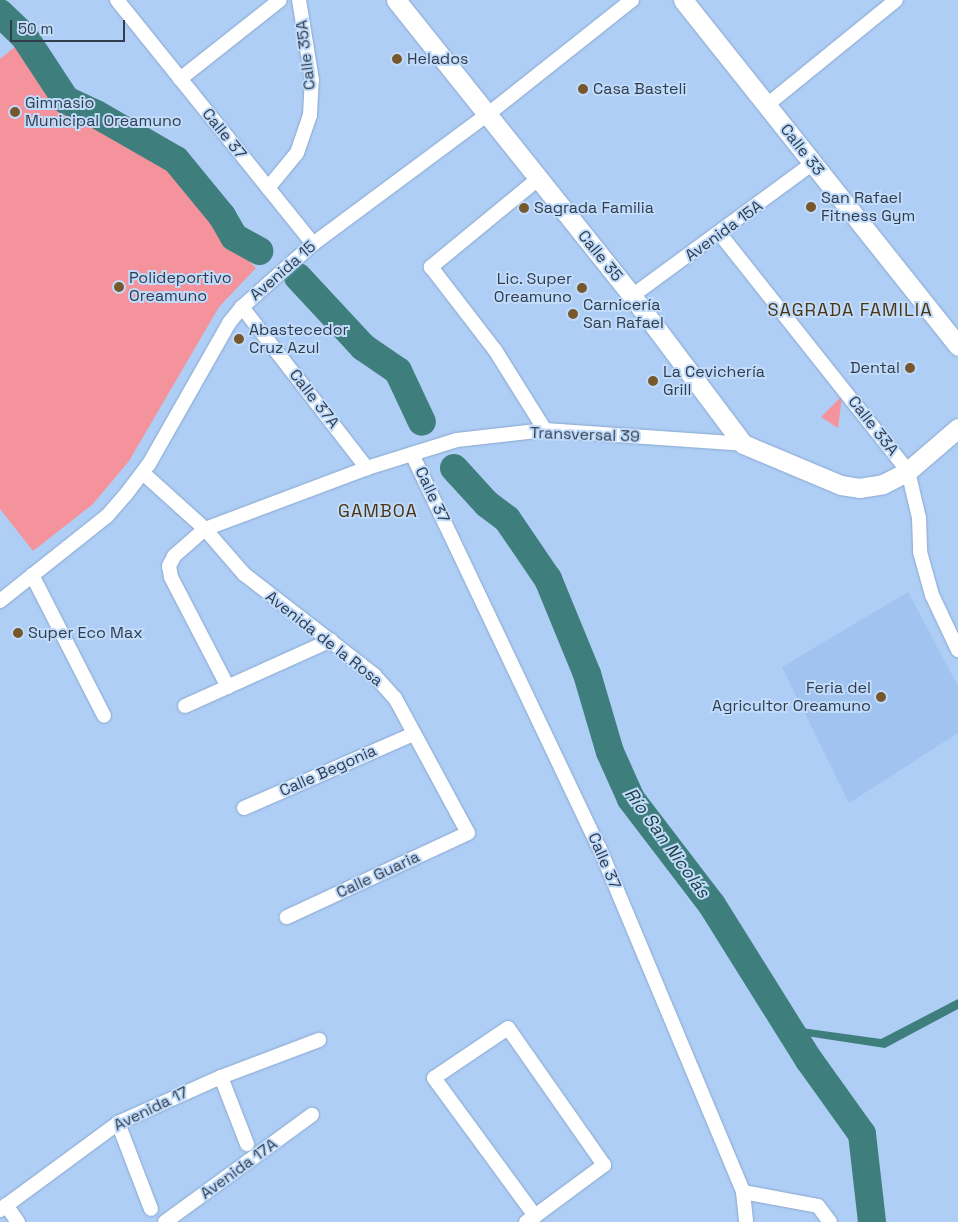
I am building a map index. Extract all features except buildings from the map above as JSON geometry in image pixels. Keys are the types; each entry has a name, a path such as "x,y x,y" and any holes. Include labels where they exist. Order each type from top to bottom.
{"main road":[{"name":"Calle 35","path":"396,0 632,296 743,444"},
{"name":"Calle 33","path":"683,0 958,346"},
{"path":"908,471 958,428"},
{"name":"Transversal 39","path":"743,444 841,486 859,488 883,484 908,471"}],"street":[{"name":"Calle 37","path":"117,0 313,244"},
{"path":"180,79 280,0"},
{"name":"Calle 35A","path":"268,188 297,154 310,115 312,80 298,0"},
{"name":"Avenida 15","path":"0,601 107,516 143,473 229,323 242,307 313,244 486,115 632,0"},
{"path":"767,105 896,0"},
{"name":"Avenida 15A","path":"632,296 720,234 813,164"},
{"path":"538,179 431,267 494,350 544,430"},
{"name":"Calle 33A","path":"720,234 908,471 918,511 922,560 932,595 958,650"},
{"name":"Calle 37A","path":"242,307 368,468"},
{"name":"Transversal 39","path":"205,529 368,468 458,440 544,430 743,444"},
{"name":"Calle 37","path":"412,454 599,847 743,1192 746,1222"},
{"name":"Avenida de la Rosa","path":"143,473 205,529 244,574 374,675 395,698 468,833"},
{"path":"205,529 174,556 169,566 171,577 228,687"},
{"path":"32,575 104,716"},
{"path":"185,706 331,640"},
{"name":"Calle Begonia","path":"244,808 413,734"},
{"name":"Calle Guaria","path":"287,917 468,833"},
{"path":"508,1028 604,1165 530,1219 434,1078 508,1028"},
{"name":"Avenida 17","path":"3,1207 118,1123 221,1077 319,1040"},
{"path":"221,1077 247,1144"},
{"name":"Avenida 17A","path":"165,1222 312,1115"},
{"path":"118,1123 151,1209"},
{"path":"743,1192 802,1201 818,1206 830,1219"},
{"path":"3,1207 18,1222"}],"shaded area":[{"name":"Polideportivo Oreamuno","path":"16,46 68,116 120,133 168,166 213,225 256,268 219,307 129,461 93,504 33,551 0,509 0,59"},
{"path":"842,396 838,428 821,417"},
{"path":"908,592 958,686 958,733 849,803 782,667"},
{"path":"958,999 958,1009 885,1048 793,1034 787,1026 881,1039"}],"waterway":[{"name":"Río San Nicolás","path":"0,13 24,36 66,100 96,114 176,160 222,216 234,237 259,251"},
{"name":"Río San Nicolás","path":"298,277 363,347 398,371 422,422"},
{"name":"Río San Nicolás","path":"454,468 487,504 507,519 548,579 587,674 610,752 631,799 712,905 809,1060 862,1134 872,1222"}],"place":[{"name":"Helados","path":"397,59"},
{"name":"Casa Basteli","path":"583,89"},
{"name":"Gimnasio Municipal Oreamuno","path":"15,112"},
{"name":"San Rafael Fitness Gym","path":"811,207"},
{"name":"Sagrada Familia","path":"524,208"},
{"name":"Polideportivo Oreamuno","path":"119,287"},
{"name":"Lic. Super Oreamuno","path":"582,288"},
{"name":"Carnicería San Rafael","path":"573,314"},
{"name":"Abastecedor Cruz Azul","path":"239,339"},
{"name":"Dental","path":"910,368"},
{"name":"La Cevichería Grill","path":"653,381"},
{"name":"Super Eco Max","path":"18,633"},
{"name":"Feria del Agricultor Oreamuno","path":"881,697"}],"district":[{"name":"SAGRADA FAMILIA","path":"850,310"},
{"name":"GAMBOA","path":"378,511"}]}
